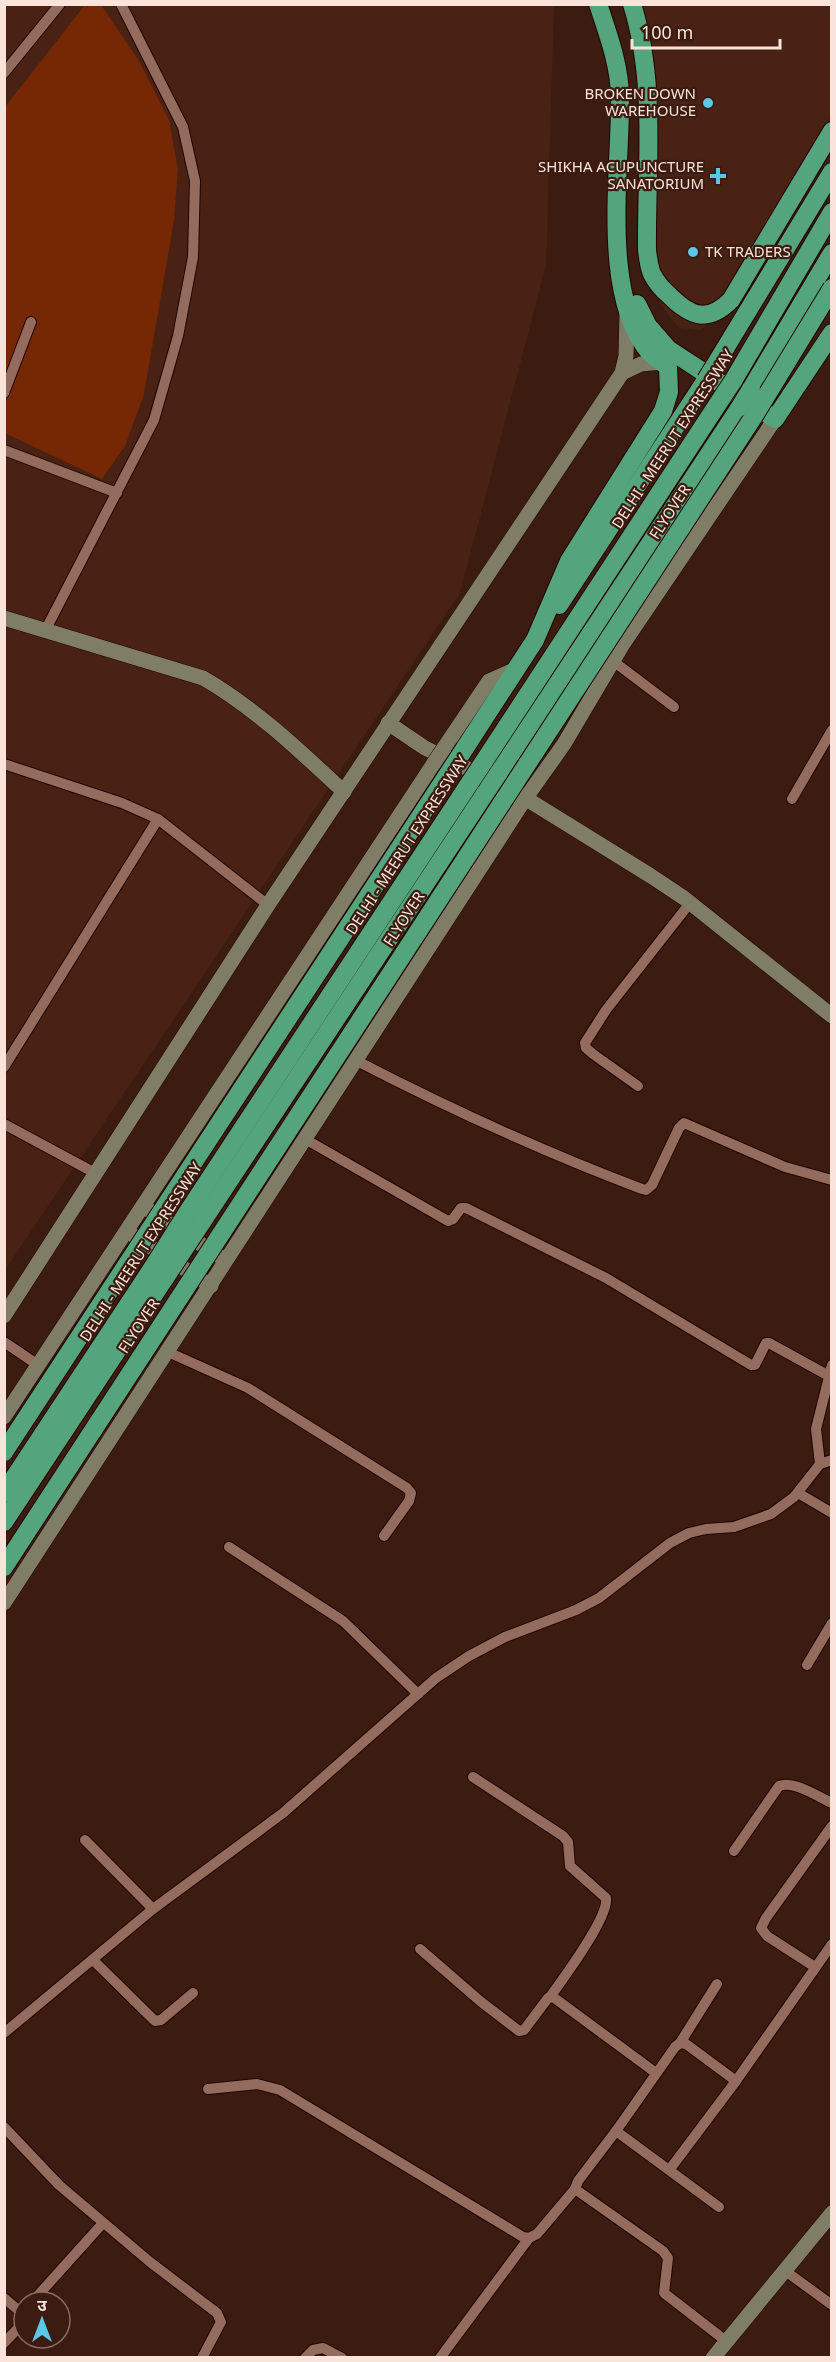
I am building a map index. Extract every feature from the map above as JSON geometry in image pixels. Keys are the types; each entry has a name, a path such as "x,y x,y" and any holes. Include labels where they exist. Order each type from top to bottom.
{"highway":[{"path":"535,640 568,561 663,411 669,392 665,364 651,354 642,342 619,254 616,207 621,96 618,69 597,4"},
{"path":"632,4 644,49 647,77 647,250 651,273 682,308 699,316 715,312 731,300 831,131"},
{"path":"4,1452 706,381 831,172"},
{"path":"616,207 621,228 627,234 640,231 646,210"},
{"name":"DELHI - MEERUT EXPRESSWAY","path":"4,1522 160,1271 476,774 728,389 831,212"},
{"name":"DELHI - MEERUT EXPRESSWAY","path":"194,1218 493,782 752,389 831,253"},
{"name":"FLYOVER","path":"4,1567 735,445 831,288"},
{"path":"632,307 668,349 775,419 827,352 831,333"},
{"name":"DELHI - MEERUT EXPRESSWAY","path":"4,1493 160,1271"}],"street":[{"path":"4,73 60,4"},
{"path":"46,629 154,420 178,336 193,257 195,181 183,127 121,4"},
{"path":"4,1316 268,905 622,373 632,307"},
{"path":"4,393 31,322"},
{"path":"622,373 641,364 665,364"},
{"path":"4,1603 357,1061 525,798 564,744 613,661 775,419"},
{"path":"4,450 117,493"},
{"path":"4,618 192,674 209,682 278,732 344,792"},
{"path":"613,661 674,707"},
{"path":"4,1417 489,681 516,669"},
{"path":"388,723 425,748 525,798 651,876 690,903 831,1017"},
{"path":"792,798 831,730"},
{"path":"4,777 8,765 122,803 158,819 268,905"},
{"path":"4,1067 158,819"},
{"path":"638,1086 586,1048 585,1043 612,1003 690,903"},
{"path":"357,1061 513,1137 642,1189 646,1190 652,1185 679,1128 684,1123 785,1167 831,1180"},
{"path":"4,1124 96,1173"},
{"path":"305,1139 448,1221 453,1220 461,1208 466,1208 606,1278 751,1365 754,1365 766,1343 769,1343 830,1371 816,1429 820,1464"},
{"path":"143,1205 227,1261"},
{"path":"126,1231 211,1286"},
{"path":"4,1342 38,1365"},
{"path":"168,1352 248,1388 410,1490 409,1501 384,1536"},
{"path":"4,2033 153,1909 283,1813 436,1678 505,1637 576,1610 599,1598 670,1544 689,1533 734,1527 782,1508 798,1493 820,1464 831,1460"},
{"path":"798,1493 831,1513"},
{"path":"229,1547 298,1590 342,1621 418,1694"},
{"path":"807,1665 831,1623"},
{"path":"420,1949 480,2001 519,2031 525,2030 550,1997 606,1907 606,1898 570,1866 566,1839 473,1777"},
{"path":"734,1851 779,1786 784,1784 793,1786 831,1803"},
{"path":"814,1967 767,1936 761,1928 766,1917 831,1826"},
{"path":"85,1840 153,1909"},
{"path":"670,2169 736,2081 814,1967 830,1950"},
{"path":"93,1960 155,2021 161,2020 193,1993"},
{"path":"440,2358 529,2238 537,2234 575,2190 578,2181 680,2043 717,1984"},
{"path":"550,1997 555,1998 656,2073"},
{"path":"680,2043 686,2044 736,2081"},
{"path":"208,2089 256,2084 280,2090 464,2202 523,2237 529,2238"},
{"path":"4,2127 48,2175 220,2317 218,2328 202,2358"},
{"path":"616,2131 719,2207"},
{"path":"575,2190 663,2251 668,2258 664,2293 726,2342"},
{"path":"713,2358 831,2213"},
{"path":"43,2290 104,2223"},
{"path":"784,2270 831,2305"},
{"path":"305,2358 313,2350 323,2348 342,2358"}],"shaded area":[{"path":"5,5 554,5 546,265 460,593 5,1270"},
{"path":"85,5 101,5 139,61 169,120 178,169 174,220 144,394 125,446 102,479 5,433 5,107"},
{"path":"636,5 831,5 831,116 719,313 701,330 679,328 660,304 657,280 653,82"}],"place":[{"name":"BROKEN DOWN WAREHOUSE","path":"708,103"},
{"name":"SHIKHA ACUPUNCTURE SANATORIUM","path":"718,176"},
{"name":"TK TRADERS","path":"693,252"}]}
